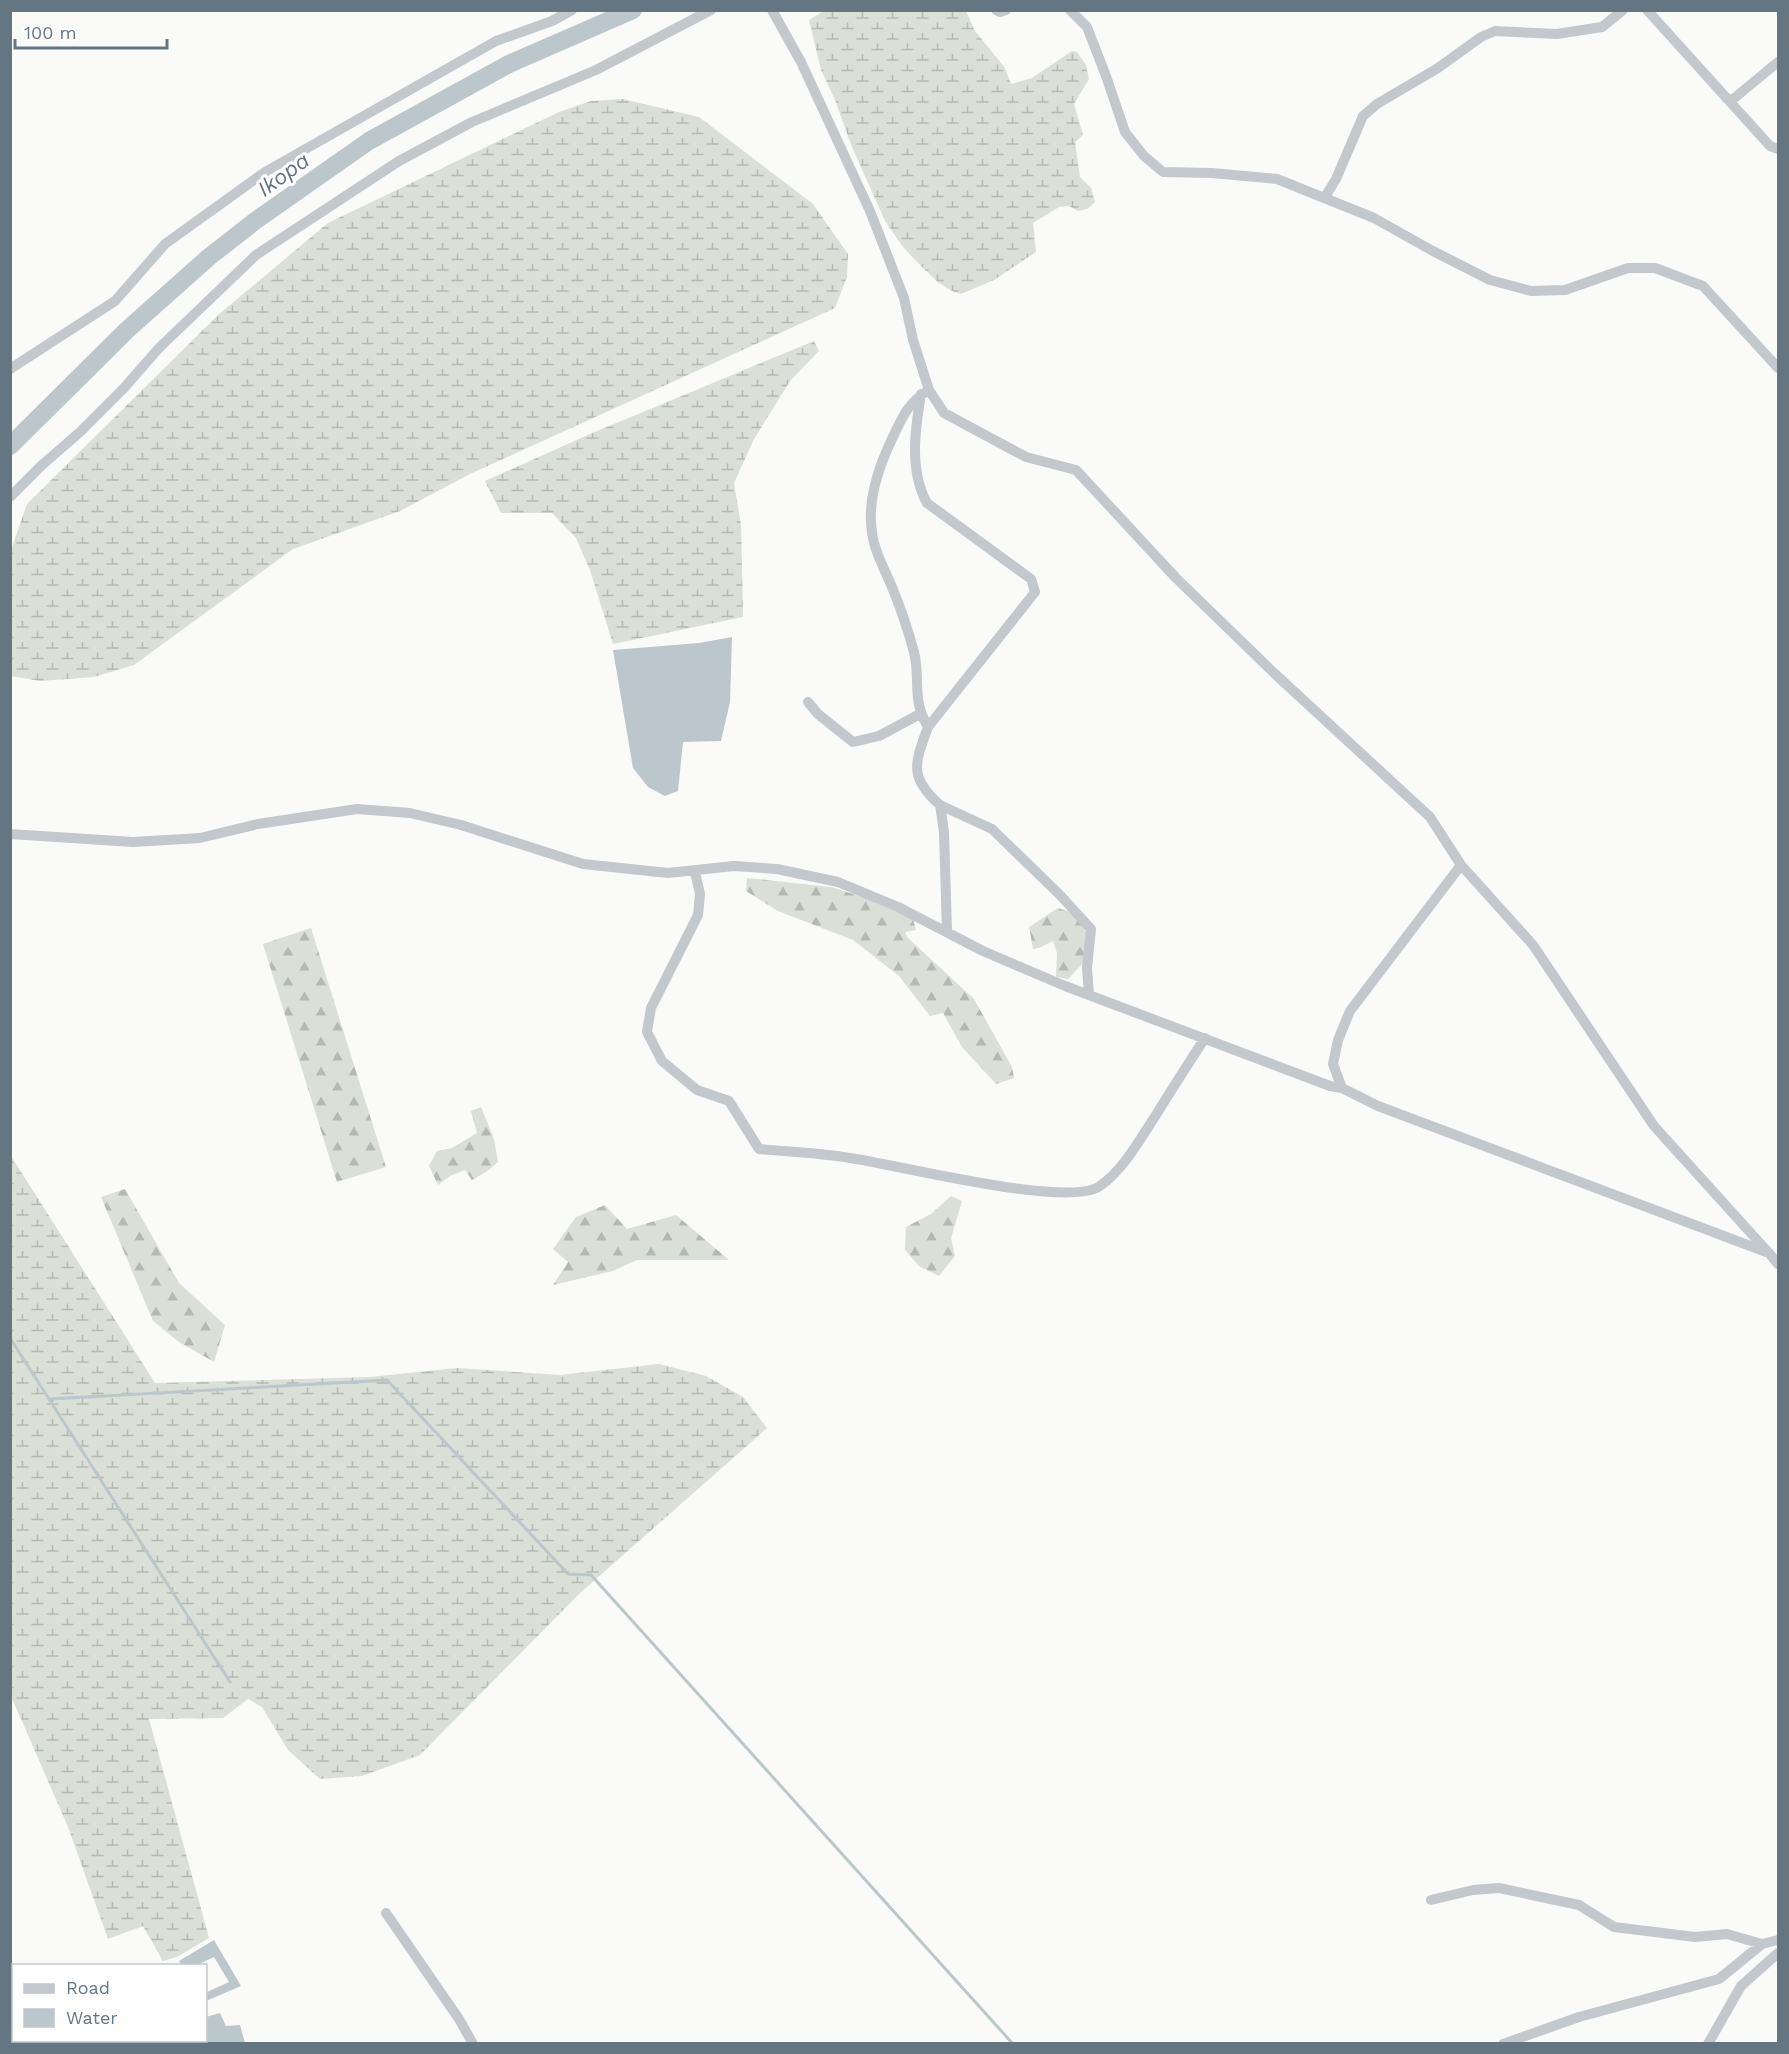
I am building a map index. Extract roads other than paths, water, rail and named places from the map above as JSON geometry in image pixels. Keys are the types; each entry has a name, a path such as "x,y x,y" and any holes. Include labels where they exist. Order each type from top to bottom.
{"street":[{"path":"10,369 115,301 165,244 265,172 496,41 552,21 572,10"},
{"path":"10,497 80,432 124,388 159,348 256,255 399,161 462,128 596,70 711,10"},
{"path":"772,10 801,62 870,211 904,298 925,392 914,432 918,488 927,503 1031,579 1035,592 928,727 917,757 917,778 929,796 940,805 992,829 1060,895 1091,929 1087,968 1089,995"},
{"path":"996,10 1000,12 1006,10"},
{"path":"1070,10 1087,27 1125,132 1144,156 1163,172 1212,173 1277,179 1374,218 1490,280 1531,291 1565,290 1628,268 1655,268 1703,286 1779,368"},
{"path":"1325,197 1336,179 1363,116 1377,104 1438,68 1481,37 1495,31 1557,34 1602,27 1623,10"},
{"path":"1647,10 1770,146 1779,149"},
{"path":"1726,98 1732,100 1779,62"},
{"path":"925,392 915,398 903,416 885,454 873,495 872,532 915,656 917,700 920,714 928,727"},
{"path":"925,392 944,413 1026,457 1076,470 1176,579 1430,817 1461,866 1533,945 1654,1126 1774,1254 1779,1264"},
{"path":"808,702 818,714 853,742 879,736 920,714"},
{"path":"940,805 944,832 947,931"},
{"path":"10,834 133,842 200,838 258,824 357,809 410,813 461,825 583,864 668,873 695,872 734,866 777,869 837,882 898,907 984,951 1089,995 1342,1088 1400,1114 1774,1254"},
{"path":"1342,1088 1333,1064 1338,1040 1350,1011 1461,866"},
{"path":"695,872 700,894 698,915 651,1008 647,1032 662,1061 697,1090 729,1101 759,1149 901,1166 951,1179 1010,1187 1071,1193 1098,1188 1117,1170 1138,1143 1205,1038"},
{"path":"1431,1900 1473,1890 1499,1888 1579,1905 1614,1928 1695,1937 1727,1934 1762,1944"},
{"path":"386,1913 473,2043"},
{"path":"1503,2043 1579,2017 1719,1979 1762,1944 1779,1940"},
{"path":"1708,2043 1741,1986 1779,1953"}],"water":[{"path":"732,637 730,702 721,741 683,742 678,791 665,796 648,787 633,768 613,650 699,643"},
{"path":"214,1940 241,1986 207,2001 207,1992 229,1982 214,1957 199,1964 181,1964 179,1961"},
{"path":"220,2013 226,2026 240,2025 245,2043 194,2043 207,2042 207,2017"}],"waterway":[{"name":"Ikopa","path":"10,446 127,330 209,257 255,221 369,141 509,64 633,10"},
{"path":"10,1338 230,1682"},
{"path":"50,1399 387,1380 568,1574 591,1575 1013,2044"}]}
